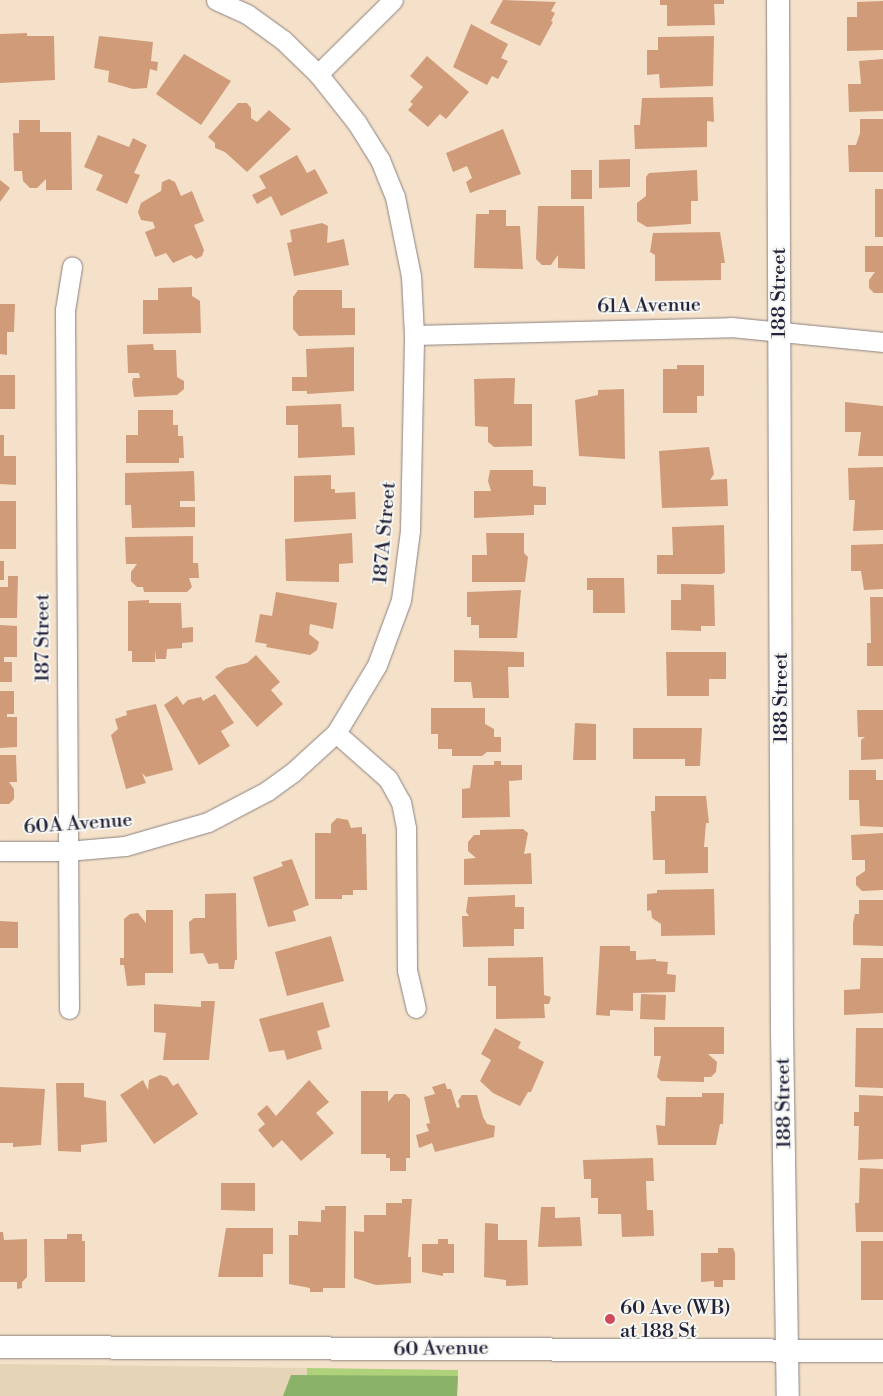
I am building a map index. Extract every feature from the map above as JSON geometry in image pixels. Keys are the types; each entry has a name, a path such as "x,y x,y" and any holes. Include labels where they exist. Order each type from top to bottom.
{"street":[{"name":"187A Street","path":"216,0 246,14 283,40 318,74 366,138 380,160 395,197 411,276 414,335 408,568 401,600 377,665 336,732"},
{"path":"318,74 394,0"},
{"name":"188 Street","path":"778,0 782,1030 788,1396"},
{"name":"187 Street","path":"69,1010 65,310 72,267"},
{"name":"61A Avenue","path":"414,335 731,327 780,330 883,342"},
{"path":"336,732 388,779 401,802 406,828 407,970 416,1008"},
{"name":"60A Avenue","path":"0,850 67,851 125,846 208,822 242,806 286,778 336,732"},
{"name":"60 Avenue","path":"0,1346 883,1351"}],"shaded area":[{"path":"0,1364 307,1368 307,1396 0,1396"}],"green space":[{"path":"307,1368 458,1370 457,1396 307,1396"},
{"path":"291,1375 458,1376 457,1396 283,1396"}],"building":[{"path":"503,0 556,2 551,11 555,13 551,21 553,22 540,46 490,23"},
{"path":"660,0 724,0 724,4 714,4 715,25 667,26 667,5 660,5"},
{"path":"883,1 883,50 847,51 847,17 857,17 857,2"},
{"path":"471,24 508,44 501,58 508,61 498,79 492,76 487,85 453,67"},
{"path":"27,33 27,36 54,36 55,80 0,83 0,34"},
{"path":"99,36 153,42 151,61 158,62 157,71 150,69 147,88 133,89 108,82 109,71 94,68"},
{"path":"714,36 713,86 660,88 659,74 647,75 647,50 658,50 658,37"},
{"path":"184,54 231,81 201,125 156,94"},
{"path":"427,56 469,92 446,119 440,114 428,127 408,110 413,104 410,102 423,87 410,76"},
{"path":"883,59 883,111 849,112 848,84 861,84 859,61"},
{"path":"713,97 714,122 707,121 707,147 635,149 634,125 640,125 642,98"},
{"path":"238,103 247,103 251,108 251,118 257,122 269,110 291,129 247,172 225,152 215,148 215,143 208,137"},
{"path":"860,119 883,119 883,172 849,172 848,145 856,145 860,133"},
{"path":"19,120 40,120 40,132 71,132 72,190 46,190 46,179 37,188 30,188 23,181 22,171 14,171 13,133 19,133"},
{"path":"503,129 521,174 470,193 466,182 472,178 467,166 453,172 446,153"},
{"path":"98,135 129,147 133,138 147,145 134,173 140,175 127,204 96,190 103,175 84,167"},
{"path":"297,155 307,173 315,169 328,193 281,216 271,196 257,204 252,195 266,188 259,176"},
{"path":"630,159 630,187 599,188 599,160"},
{"path":"571,170 592,170 592,199 571,199"},
{"path":"697,170 698,201 691,201 691,224 647,227 637,221 637,203 646,196 646,177 649,173"},
{"path":"169,179 175,182 181,196 192,191 204,221 194,225 204,250 202,256 196,259 191,255 173,263 166,253 155,257 145,232 155,228 153,222 141,220 138,212 141,203 161,191 162,182"},
{"path":"0,180 10,188 0,202"},
{"path":"875,189 883,189 883,237 875,237"},
{"path":"538,206 584,206 585,269 558,268 558,255 551,265 542,265 536,259"},
{"path":"489,210 506,210 506,226 520,226 523,269 474,268 476,214 489,214"},
{"path":"322,223 328,226 327,243 344,239 349,265 294,276 287,243 292,242 290,230"},
{"path":"720,232 725,263 721,263 721,280 655,281 655,255 650,252 653,233"},
{"path":"865,246 883,246 883,293 874,293 869,288 869,280 875,272 865,272"},
{"path":"192,287 192,296 200,301 201,333 143,334 143,300 158,300 158,288"},
{"path":"298,290 342,290 342,308 355,308 355,335 299,336 293,329 293,297"},
{"path":"0,304 15,304 14,332 7,332 7,355 0,354"},
{"path":"153,344 154,350 176,350 177,377 184,381 184,389 177,395 134,397 133,378 140,378 139,373 128,373 127,345"},
{"path":"354,347 354,391 307,394 307,391 292,391 292,377 307,377 306,349"},
{"path":"677,365 704,365 704,396 697,396 697,413 663,413 663,369 677,369"},
{"path":"0,375 15,375 15,409 0,409"},
{"path":"515,378 514,404 532,404 532,446 494,447 488,442 488,427 475,426 474,379"},
{"path":"624,389 625,459 579,456 575,400 598,395 598,390"},
{"path":"845,402 883,406 883,456 858,456 861,432 845,432"},
{"path":"341,404 342,427 354,427 355,455 298,458 298,425 286,425 286,406"},
{"path":"138,410 173,410 173,425 178,425 178,436 183,436 184,458 179,458 179,463 126,463 126,435 138,435"},
{"path":"0,435 4,435 4,456 16,456 16,485 0,484"},
{"path":"709,447 714,474 710,480 727,479 728,506 662,508 659,451"},
{"path":"883,467 883,530 853,531 855,500 849,500 848,468"},
{"path":"490,470 533,470 533,486 546,487 546,505 534,505 534,515 474,518 474,491 491,491 488,481"},
{"path":"194,471 195,501 180,501 180,507 195,507 195,527 132,528 131,505 125,505 125,473"},
{"path":"331,475 331,489 335,489 335,493 355,492 356,519 294,522 294,476"},
{"path":"0,501 16,501 16,549 0,549"},
{"path":"724,525 725,572 722,574 657,574 657,555 673,555 672,527"},
{"path":"352,533 353,563 339,564 339,582 286,581 285,539"},
{"path":"486,533 524,533 524,553 528,557 525,582 472,582 472,555 487,555"},
{"path":"193,536 193,563 198,563 199,578 189,578 192,587 187,592 144,592 143,587 137,587 131,581 131,572 137,564 126,564 125,537"},
{"path":"883,544 883,589 864,590 861,571 851,571 851,545"},
{"path":"0,561 4,561 4,580 0,580"},
{"path":"8,576 18,576 17,618 0,618 0,587 8,587"},
{"path":"587,578 624,578 625,613 593,613 593,590 587,590"},
{"path":"681,584 714,585 715,626 701,626 701,631 671,630 671,600 681,600"},
{"path":"521,590 517,638 479,638 479,625 471,625 471,617 467,617 467,592"},
{"path":"276,592 337,603 333,629 310,624 309,634 319,642 317,650 310,655 266,647 267,644 255,642 260,614 272,616"},
{"path":"870,597 883,597 883,666 867,666 867,643 871,643"},
{"path":"149,600 149,603 181,603 182,628 193,627 193,642 182,643 182,648 167,649 166,659 156,659 155,650 155,662 132,662 132,651 128,651 128,601"},
{"path":"0,625 17,626 17,657 4,657 4,662 12,662 12,682 0,682"},
{"path":"454,650 524,652 524,667 508,667 509,698 473,698 471,682 454,682"},
{"path":"666,652 726,652 726,679 709,679 709,696 667,696"},
{"path":"256,655 280,682 271,690 283,704 257,727 215,677 226,668 247,663"},
{"path":"0,691 14,691 14,714 7,714 7,717 17,717 17,747 0,748"},
{"path":"215,694 234,723 221,731 230,746 199,765 164,705 177,696 183,705 188,700 201,697 203,701"},
{"path":"156,704 173,770 146,777 142,773 146,783 126,789 111,735 118,729 115,719 127,715 126,711"},
{"path":"431,708 485,708 485,724 494,729 494,737 501,737 501,752 487,752 482,756 452,756 452,749 438,749 438,734 431,734"},
{"path":"857,710 883,710 883,759 861,760 861,740 865,737 858,737"},
{"path":"575,723 596,724 596,760 573,760"},
{"path":"633,728 702,728 700,766 685,766 685,759 633,759"},
{"path":"0,755 16,755 17,782 9,782 14,789 14,799 9,804 0,804"},
{"path":"494,761 501,761 501,765 522,765 522,780 509,781 510,817 462,818 462,789 470,788 473,765 494,765"},
{"path":"849,770 876,770 876,780 883,780 883,827 860,826 859,800 849,800"},
{"path":"655,796 706,796 709,823 706,823 704,847 708,847 708,873 665,874 665,860 653,860 651,811 655,811"},
{"path":"337,818 348,820 351,828 362,827 362,834 366,834 367,890 353,890 353,895 342,895 342,899 315,899 315,833 331,833 331,824"},
{"path":"523,829 528,833 524,854 531,853 532,884 464,885 464,859 476,858 468,851 468,842 474,835 480,835 480,830"},
{"path":"883,833 883,890 862,891 856,885 856,877 865,871 865,860 852,860 851,835"},
{"path":"292,859 309,905 293,911 296,921 268,927 253,877 283,866 281,862"},
{"path":"714,889 715,935 661,936 661,924 652,918 651,910 647,911 647,894 657,893 657,890"},
{"path":"236,893 237,960 235,960 234,969 219,969 218,963 208,964 203,953 190,954 189,922 194,918 205,918 205,894"},
{"path":"515,895 515,907 524,907 524,929 514,929 514,946 463,947 462,916 469,916 466,912 468,897"},
{"path":"859,900 883,900 883,946 853,945 853,923 855,914 859,914"},
{"path":"146,910 173,910 173,973 145,973 145,985 127,986 124,965 120,965 120,958 124,958 124,919 130,914 138,913 146,923"},
{"path":"0,921 18,922 18,948 0,948"},
{"path":"331,936 344,981 287,996 275,952"},
{"path":"600,946 630,946 630,951 636,951 636,960 656,959 656,961 668,962 667,974 676,975 675,992 633,993 633,1011 610,1010 610,1016 596,1015"},
{"path":"543,957 544,995 551,997 549,1004 544,1004 545,1018 496,1019 496,986 488,986 488,958"},
{"path":"861,958 883,958 883,1013 844,1015 844,990 860,989"},
{"path":"641,994 666,995 665,1020 640,1019"},
{"path":"201,1001 215,1001 209,1060 163,1060 166,1033 154,1032 154,1004 201,1007"},
{"path":"323,1002 330,1027 317,1031 322,1049 287,1060 284,1050 269,1052 259,1019"},
{"path":"654,1027 724,1027 724,1054 708,1054 717,1062 716,1072 711,1077 704,1077 704,1082 661,1081 657,1077 661,1056 654,1056"},
{"path":"495,1028 521,1042 518,1048 544,1062 531,1092 528,1092 520,1106 493,1093 480,1081 491,1060 481,1054"},
{"path":"856,1028 883,1028 883,1088 855,1087"},
{"path":"160,1075 167,1077 173,1086 178,1083 198,1114 154,1144 120,1095 143,1080 148,1090 149,1080"},
{"path":"309,1080 329,1102 316,1113 334,1133 301,1161 282,1140 273,1148 258,1130 265,1124 257,1114 267,1105 276,1116"},
{"path":"56,1083 84,1083 84,1097 106,1101 107,1142 81,1145 81,1152 58,1151"},
{"path":"445,1083 447,1089 451,1089 457,1108 460,1107 458,1101 462,1095 477,1095 487,1124 495,1126 494,1137 435,1152 432,1143 419,1148 416,1135 429,1131 426,1124 430,1123 424,1097 435,1094 432,1087"},
{"path":"0,1087 45,1089 41,1145 13,1147 13,1143 0,1143"},
{"path":"361,1091 388,1091 388,1102 395,1094 405,1094 410,1099 410,1158 406,1158 406,1171 390,1171 390,1158 386,1158 386,1154 361,1154"},
{"path":"702,1093 724,1093 723,1124 720,1124 716,1145 658,1145 656,1125 665,1126 666,1097 702,1097"},
{"path":"859,1095 883,1096 883,1159 858,1160 859,1126 854,1126 854,1112 859,1112"},
{"path":"653,1158 654,1181 646,1181 647,1210 653,1210 654,1236 622,1237 621,1214 598,1214 598,1198 591,1198 591,1179 584,1179 583,1160"},
{"path":"860,1168 883,1169 883,1232 856,1232 855,1203 859,1203"},
{"path":"221,1183 255,1183 255,1211 221,1210"},
{"path":"402,1199 412,1199 408,1257 411,1257 411,1283 376,1285 354,1278 354,1231 364,1232 364,1215 386,1215 386,1203 402,1203"},
{"path":"325,1206 346,1206 345,1288 323,1288 323,1292 310,1292 310,1288 289,1284 289,1235 298,1235 298,1221 321,1222 321,1210 325,1210"},
{"path":"541,1207 555,1207 555,1218 580,1217 582,1246 538,1247"},
{"path":"485,1223 498,1224 498,1240 527,1240 528,1285 506,1286 506,1280 484,1277"},
{"path":"226,1228 273,1228 273,1254 263,1254 263,1277 218,1277"},
{"path":"0,1232 3,1232 4,1240 27,1239 27,1277 22,1282 22,1288 17,1289 17,1282 0,1282"},
{"path":"67,1234 82,1234 82,1241 85,1241 85,1282 45,1282 44,1239 67,1239"},
{"path":"438,1239 448,1239 448,1244 454,1244 454,1273 443,1273 443,1276 422,1272 422,1244 438,1244"},
{"path":"861,1241 883,1241 883,1300 861,1300"},
{"path":"718,1248 733,1248 735,1253 735,1280 723,1280 723,1287 714,1287 714,1281 701,1282 701,1253 718,1253"}],"place":[{"name":"60 Ave (WB) at 188 St","path":"610,1319"}]}
